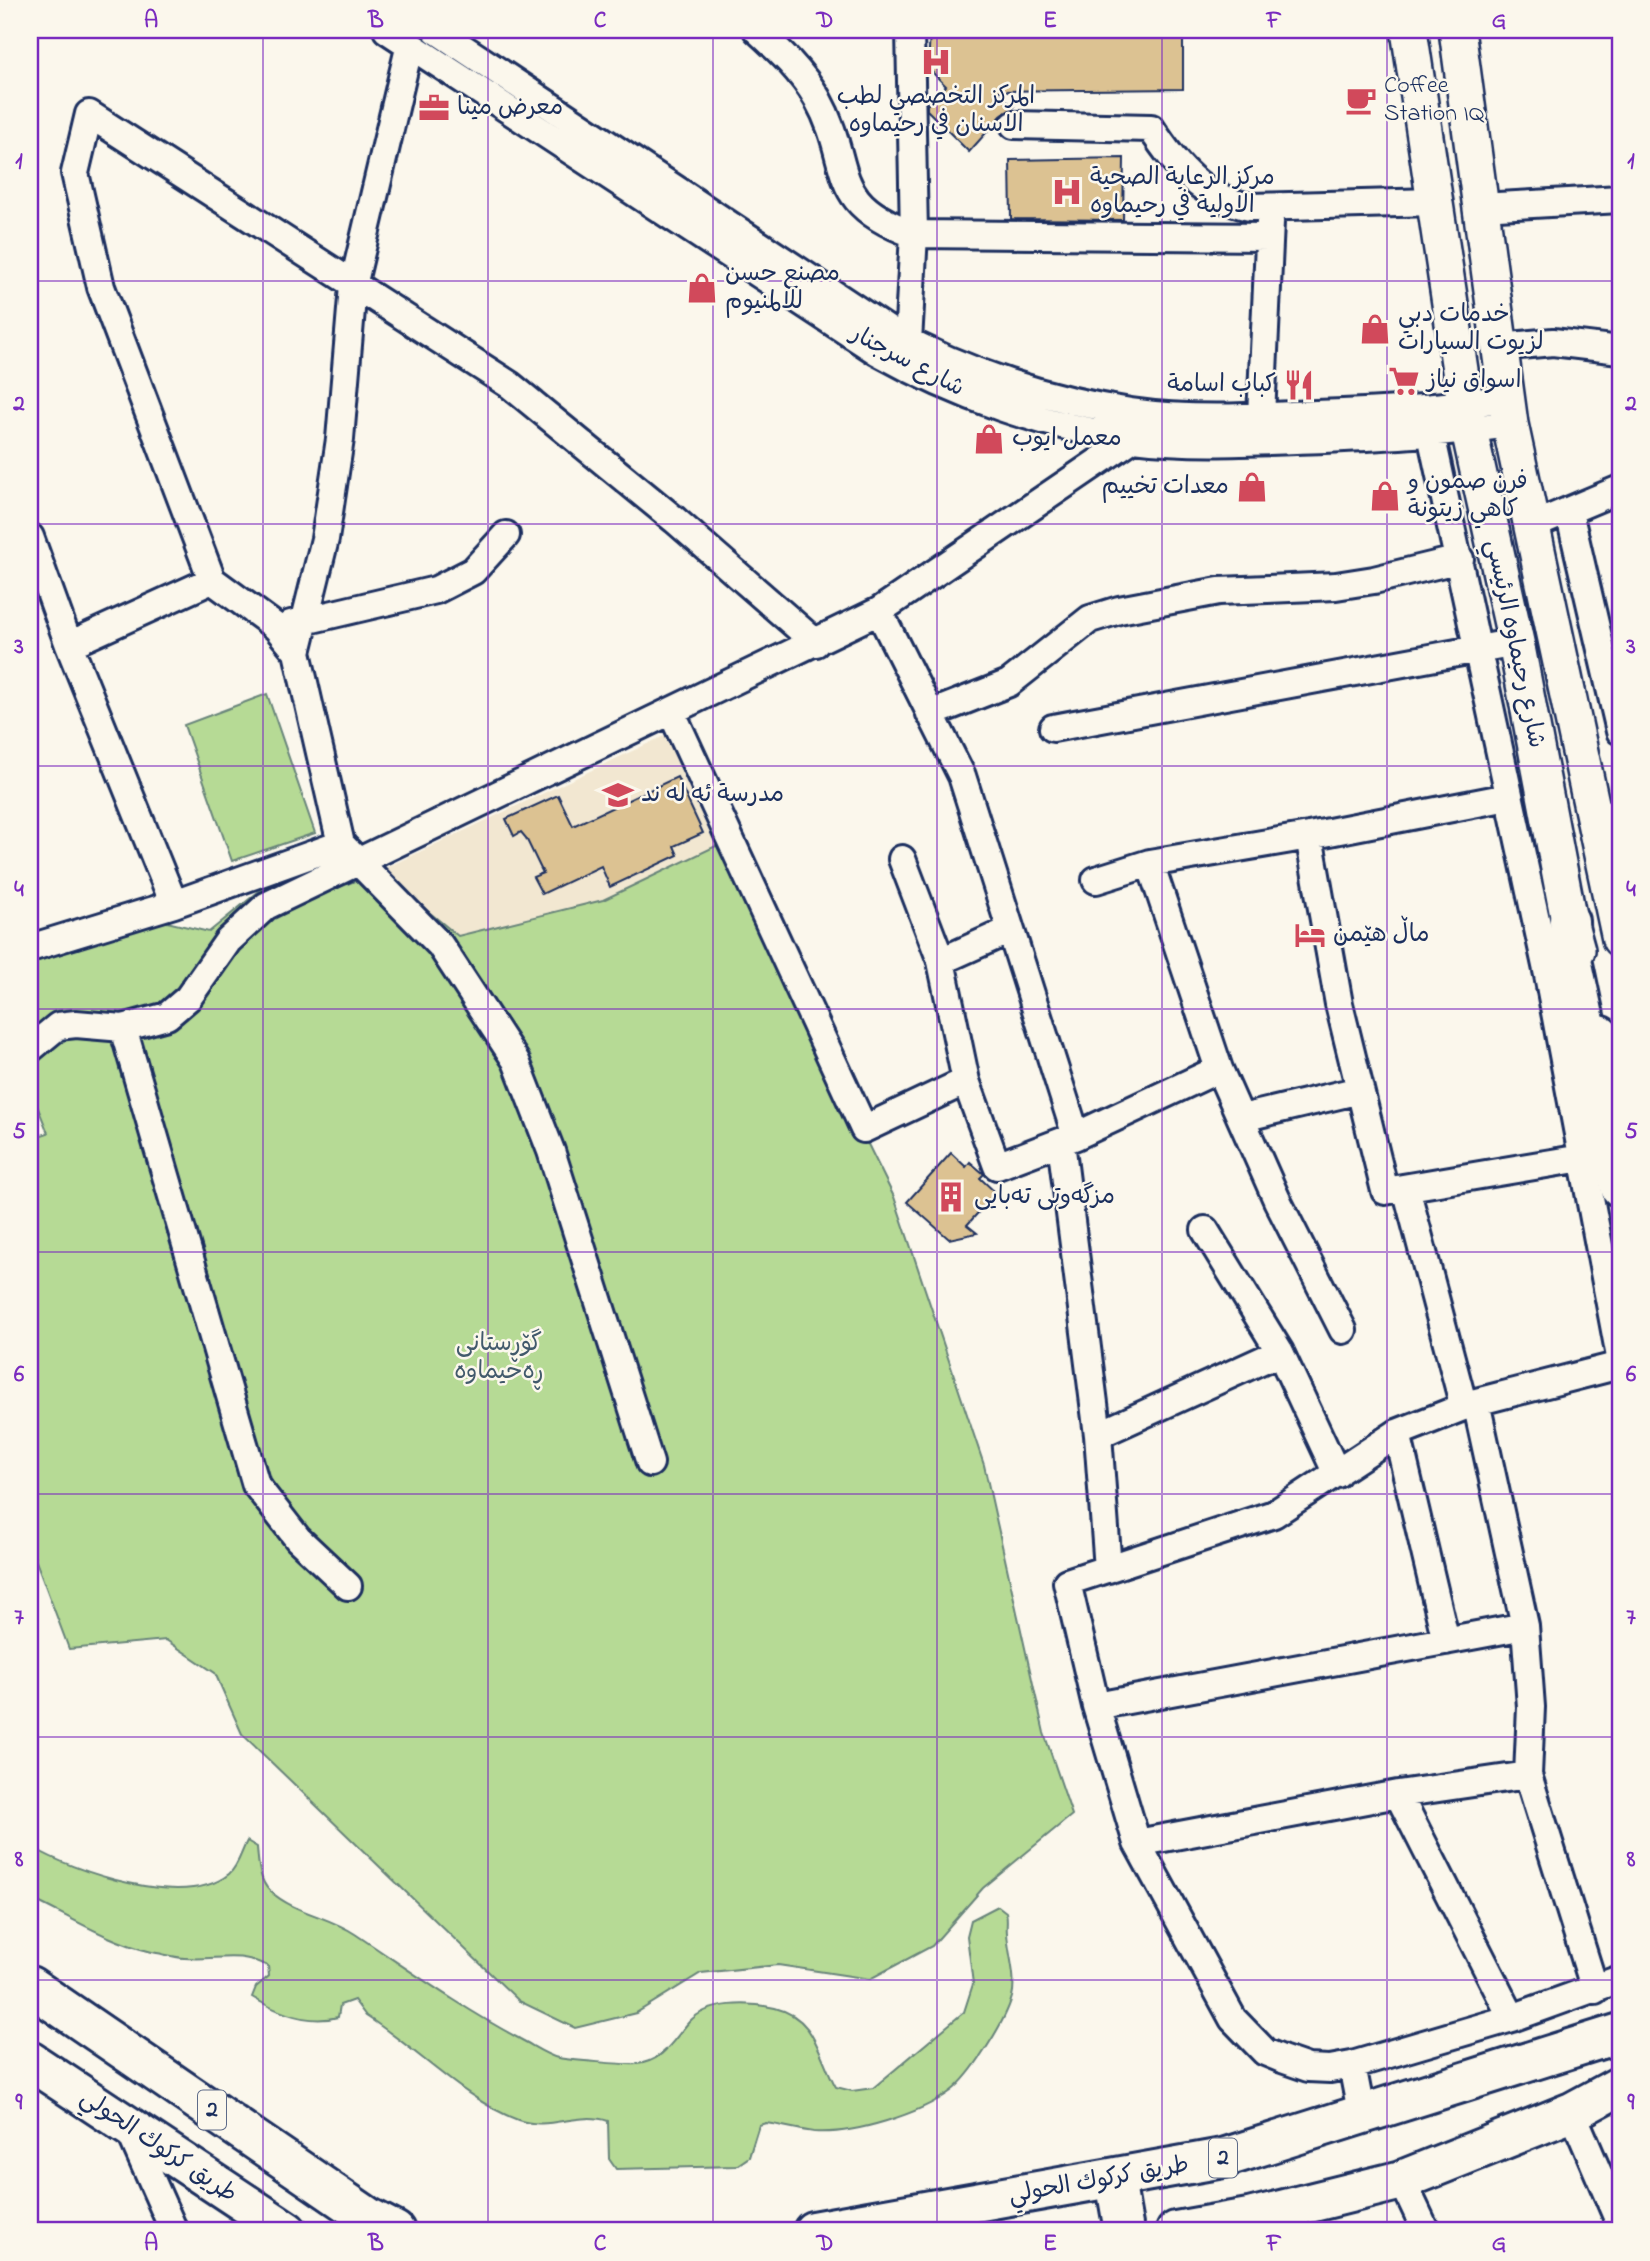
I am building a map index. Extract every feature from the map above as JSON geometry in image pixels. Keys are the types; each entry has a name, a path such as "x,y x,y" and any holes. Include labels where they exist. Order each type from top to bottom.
{"highway":[{"path":"1569,921 1570,950 1620,1187"},
{"name":"2","path":"30,1986 368,2217 396,2231"},
{"name":"طريق كركوك الحولي","path":"813,2231 1115,2180 1223,2158 1362,2117 1620,2034"},
{"name":"طريق كركوك الحولي","path":"34,2069 127,2126 287,2231"},
{"path":"1187,2230 1252,2224 1402,2180 1572,2112 1620,2086"},
{"path":"1115,2180 1124,2231"}],"main road":[{"name":"شارع رحيماوه الرئيسي","path":"1409,30 1467,417 1516,642 1569,921 1607,1053 1620,1087"},
{"name":"شارع رحيماوه الرئيسي","path":"1457,30 1508,411 1618,923"}],"street":[{"name":"شارع سرجنار","path":"387,30 752,255 908,342 994,377 1101,406 1161,415 1467,417 1508,411"},
{"name":"شارع سرجنار","path":"436,30 752,255 878,352 937,383 1006,408 1133,438 1225,442 1431,434 1467,417"},
{"path":"757,30 786,56 817,98 836,143 850,191 857,202 880,220 914,234 1269,237"},
{"path":"908,342 914,234 910,30"},
{"path":"297,652 307,621 325,539 340,439 353,286 410,44"},
{"path":"650,1463 551,1151 516,1062 440,945 347,857 297,652 276,627 212,580 101,287 75,173 89,114 510,385 675,520 816,643"},
{"path":"1014,125 1151,128 1176,165 1202,188 1236,204 1270,208 1434,202"},
{"path":"1480,207 1620,199"},
{"path":"1261,416 1270,208"},
{"path":"1499,347 1553,342 1620,351"},
{"path":"1431,434 1460,559 1475,649 1548,975 1620,1357"},
{"path":"30,1049 51,1030 66,1025 123,1028 153,1022 179,1008 212,960 243,926 266,906 347,857 672,713 879,611 1133,438"},
{"path":"1532,526 1620,489"},
{"path":"1569,512 1620,730 1578,739"},
{"path":"276,627 420,596 460,580 487,557 506,534"},
{"path":"30,537 69,645 174,904"},
{"path":"930,714 1009,683 1090,620 1119,610 1219,591 1336,586 1374,580 1460,559"},
{"path":"69,645 212,580"},
{"path":"879,611 962,776 1010,930 1069,1139 1098,1435 1108,1569"},
{"path":"1053,728 1516,642"},
{"path":"672,713 864,1129 966,1082"},
{"path":"1096,880 1150,863 1309,836 1508,797"},
{"path":"1309,836 1339,1004 1385,1191 1583,1158"},
{"path":"30,948 174,904 347,857"},
{"path":"902,859 941,961 966,1082 997,1166 1069,1139 1219,1069"},
{"path":"1150,863 1219,1069 1277,1200 1343,1330"},
{"path":"941,961 1010,930"},
{"path":"123,1028 256,1485 298,1539 348,1586"},
{"path":"1242,1118 1360,1090"},
{"path":"1406,1188 1470,1405 1525,1626 1531,1707 1528,1775 1595,1990"},
{"path":"1205,1230 1280,1352 1337,1474"},
{"path":"1098,1435 1280,1352"},
{"path":"1620,1364 1470,1405 1397,1433 1274,1514 1067,1582 1096,1706 1137,1843 1233,2019 1265,2052 1308,2068 1330,2069 1352,2065 1513,2018 1620,1979"},
{"path":"1397,1433 1446,1641"},
{"path":"1096,1706 1525,1626"},
{"path":"1137,1843 1398,1794 1528,1775"},
{"path":"1398,1794 1513,2018"},
{"path":"1352,2065 1362,2117"},
{"path":"1572,2112 1620,2224"},
{"path":"127,2126 174,2231"},
{"path":"1402,2180 1426,2231"}],"shaded area":[{"path":"666,735 720,844 603,900 458,936 379,871"}],"green space":[{"path":"267,694 315,833 232,861 184,725"},
{"name":"گۆڕستانی ڕەحیماوە","path":"720,844 894,1197 984,1465 1044,1733 1072,1815 983,1888 932,1946 870,1979 778,1965 701,1973 636,2013 575,2028 519,2001 242,1734 215,1673 166,1640 69,1649 30,1545 30,1139 48,1133 30,1088 30,961 150,918 209,932 285,870 311,899 379,871 458,936 603,900"},
{"path":"247,1841 257,1847 263,1882 279,1898 300,1910 345,1928 477,2015 558,2058 621,2064 646,2062 667,2049 697,2015 729,2005 753,2005 775,2008 799,2020 814,2039 836,2087 852,2091 873,2088 964,2012 973,1984 967,1936 971,1920 998,1906 1007,1915 1012,1997 995,2034 968,2074 951,2091 922,2108 886,2121 830,2132 814,2132 766,2123 759,2125 749,2157 736,2166 616,2169 609,2159 608,2121 586,2118 530,2123 498,2111 478,2100 366,2016 354,2000 340,2005 338,2017 316,2019 294,2016 252,1997 256,1987 269,1976 268,1966 257,1961 236,1957 184,1958 136,1948 105,1936 30,1898 30,1846 101,1876 158,1888 186,1888 210,1884 229,1874"}],"building":[{"path":"930,30 1183,30 1183,89 996,91 1014,107 1001,116 969,152 927,110 927,105 946,86 928,68"},
{"name":"مركز الرعاية الصحیة الاولية في رحيماوه","path":"1124,158 1123,220 1011,219 1010,160"},
{"path":"677,777 703,833 674,846 678,855 610,887 601,866 542,894 533,877 543,873 526,838 521,832 514,836 506,819 558,795 573,826"},
{"name":"مزگەوتی تەبایی","path":"951,1153 966,1167 970,1162 984,1174 980,1178 996,1193 967,1225 977,1233 949,1239 907,1202"}],"place":[{"name":"المركز التخصصي لطب الاسنان في رحيماوه","path":"936,62"},
{"name":"Coffee Station IQ","path":"1361,100"},
{"name":"معرض مينا","path":"434,108"},
{"name":"مركز الرعاية الصحیة الاولية في رحيماوه","path":"1067,192"},
{"name":"مصنع حسن للالمنيوم","path":"702,288"},
{"name":"خدمات دبي لزيوت السيارات","path":"1375,329"},
{"name":"اسواق نياز","path":"1404,381"},
{"name":"كباب اسامة","path":"1299,385"},
{"name":"معمل ايوب","path":"989,439"},
{"name":"معدات تخييم","path":"1252,487"},
{"name":"فرن صمون و كاهي زيتونة","path":"1385,496"},
{"name":"مدرسة ئه له ند","path":"618,795"},
{"name":"ماڵ هێمن","path":"1310,935"},
{"name":"مزگەوتی تەبایی","path":"951,1197"}]}
